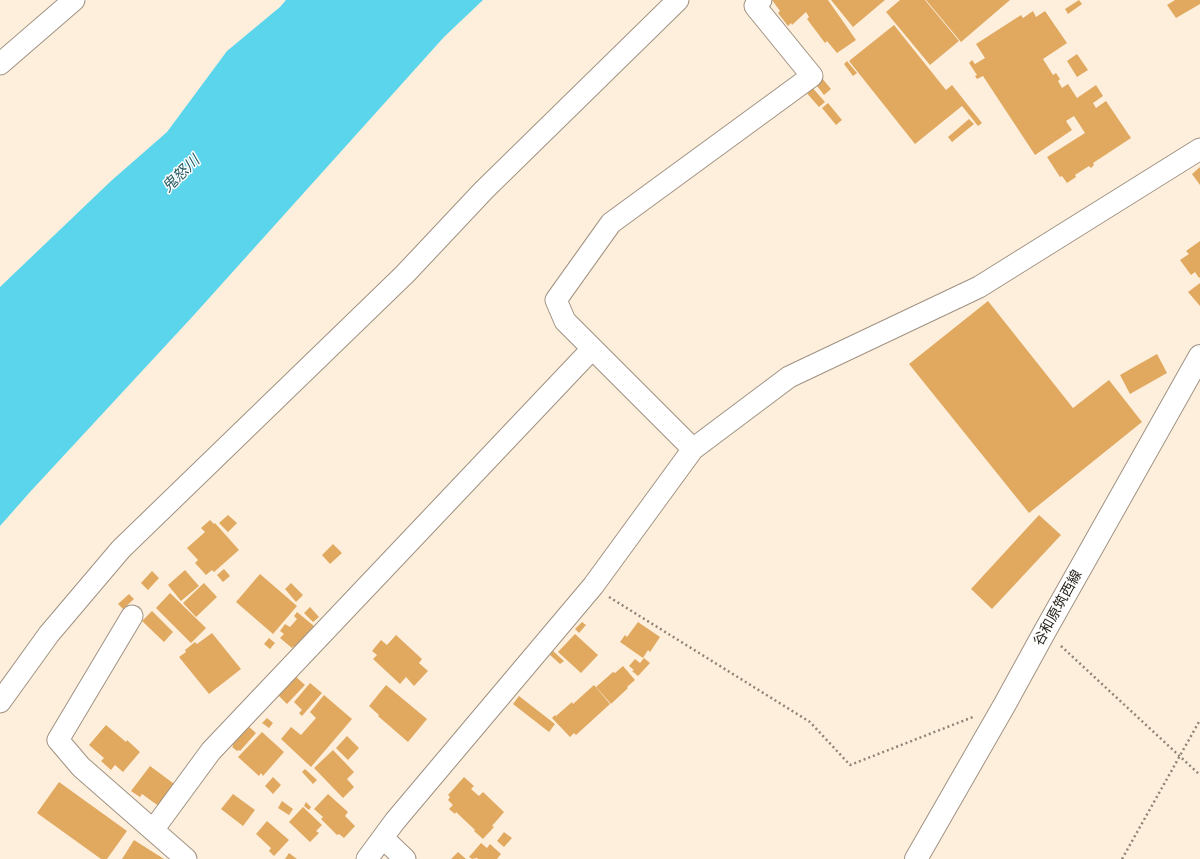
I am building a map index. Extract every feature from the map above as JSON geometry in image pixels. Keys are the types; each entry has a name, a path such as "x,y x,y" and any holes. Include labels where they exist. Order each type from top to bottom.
{"main road":[{"name":"谷和原筑西線","path":"916,859 1005,704 1200,356"}],"street":[{"path":"0,64 74,0"},
{"path":"0,702 49,634 121,550 406,274 484,190 678,0"},
{"path":"693,449 565,321 556,300 611,223 812,76 755,6 761,0"},
{"path":"368,859 395,821 593,586 693,449 789,377 979,287 1200,149"},
{"path":"153,830 211,751 592,349"},
{"path":"132,616 58,740 81,767 186,859"},
{"path":"383,838 405,859"}],"path":[{"path":"593,586 810,722 850,765 975,716"},
{"path":"1045,631 1200,775"},
{"path":"1122,859 1200,720"}],"water":[{"name":"鬼怒川","path":"286,0 483,0 444,37 193,316 0,526 0,287 111,181 167,132 227,51 280,7"}],"building":[{"path":"772,0 828,0 856,40 837,53 827,41 825,43 807,19 809,17 806,12 792,25 791,23 788,26 778,13 780,11"},
{"path":"831,0 885,0 853,27"},
{"path":"900,0 925,0 959,41 930,65 886,12"},
{"path":"926,0 1010,0 961,42"},
{"path":"1079,0 1082,4 1068,14 1065,9"},
{"path":"1175,0 1200,0 1200,4 1176,18 1167,5"},
{"path":"1033,11 1036,17 1045,11 1067,43 1043,59 1053,75 1056,73 1060,79 1058,81 1062,88 1068,84 1077,98 1096,85 1103,96 1093,103 1096,108 1106,101 1131,138 1093,163 1094,165 1091,168 1089,166 1075,175 1076,177 1067,183 1062,176 1060,177 1047,157 1085,133 1074,116 1066,121 1072,130 1035,155 983,76 977,79 975,76 977,75 969,63 972,60 975,64 985,58 976,44 1021,15 1023,18"},
{"path":"894,25 946,90 952,85 982,123 978,126 962,106 915,144 849,61"},
{"path":"1077,54 1088,70 1077,77 1067,61"},
{"path":"847,61 857,73 853,76 844,64"},
{"path":"821,77 831,89 824,95 814,82"},
{"path":"810,85 825,102 819,107 804,90"},
{"path":"828,103 842,120 836,125 822,108"},
{"path":"969,119 974,124 952,142 948,137"},
{"path":"1200,167 1200,185 1192,174"},
{"path":"1200,241 1199,278 1195,272 1191,275 1180,260 1189,254 1186,251"},
{"path":"1200,283 1200,306 1188,292"},
{"path":"988,301 1073,408 1109,380 1142,422 1029,513 909,364"},
{"path":"1157,354 1167,373 1130,394 1120,375"},
{"path":"228,515 237,523 228,532 219,523"},
{"path":"1039,515 1061,535 992,609 971,589"},
{"path":"210,520 214,524 215,523 239,550 214,572 212,570 206,575 195,563 198,560 187,548 205,532 201,528"},
{"path":"333,544 342,553 330,564 322,555"},
{"path":"224,569 230,576 223,582 217,575"},
{"path":"185,570 199,586 181,601 168,585"},
{"path":"152,571 159,578 148,590 141,583"},
{"path":"260,574 297,606 273,634 236,602"},
{"path":"204,583 217,597 196,617 183,603"},
{"path":"291,583 303,595 296,602 285,589"},
{"path":"170,593 206,628 191,643 156,608"},
{"path":"129,594 134,599 123,609 118,604"},
{"path":"310,607 319,617 313,622 304,613"},
{"path":"152,611 173,632 164,642 142,621"},
{"path":"297,612 314,626 296,648 294,646 292,648 280,638 284,634 280,631 285,624 290,627 297,619 294,616"},
{"path":"582,622 586,625 579,633 575,629"},
{"path":"638,622 660,637 650,652 648,650 643,658 620,642 625,635 627,637"},
{"path":"212,633 241,669 209,694 179,657 195,642 197,644"},
{"path":"575,634 598,655 581,673 558,652"},
{"path":"396,635 422,659 419,663 428,671 414,686 406,677 400,684 373,659 377,655 372,651 381,640 387,645"},
{"path":"269,638 275,643 270,649 264,644"},
{"path":"553,651 564,661 560,664 550,655"},
{"path":"644,658 650,663 638,676 629,666 635,659 640,663"},
{"path":"623,666 635,680 611,704 596,687 613,672 615,673"},
{"path":"294,675 305,685 287,704 276,693"},
{"path":"310,683 322,693 302,716 299,713 302,710 294,702"},
{"path":"386,685 427,719 408,742 378,716 379,715 369,706"},
{"path":"594,685 610,704 576,735 574,733 570,737 552,718 572,702 573,704"},
{"path":"324,695 352,719 311,767 281,739 291,727 301,735 316,718 310,712"},
{"path":"519,696 555,724 549,732 513,704"},
{"path":"267,718 273,723 269,728 262,723"},
{"path":"106,725 126,742 127,740 140,752 123,772 115,765 111,770 101,761 104,758 89,745"},
{"path":"248,726 256,733 240,751 237,751 232,747 232,744"},
{"path":"262,732 284,752 263,776 261,773 259,776 238,757"},
{"path":"347,736 359,748 348,760 336,748"},
{"path":"333,750 354,772 347,779 354,787 343,798 314,768"},
{"path":"150,766 177,786 160,807 142,794 140,797 131,791"},
{"path":"305,769 317,780 313,784 302,772"},
{"path":"273,777 281,785 273,794 265,786"},
{"path":"464,777 474,786 471,789 479,796 483,792 504,812 492,826 494,827 483,839 456,812 455,814 449,809 453,805 448,800 450,797 448,795"},
{"path":"59,782 127,831 107,859 101,859 37,813"},
{"path":"233,794 255,810 243,826 221,809"},
{"path":"328,794 348,812 345,816 355,826 344,838 339,834 337,835 321,819 323,817 314,809"},
{"path":"282,801 293,809 289,815 278,808"},
{"path":"306,802 311,807 309,810 304,806"},
{"path":"303,807 322,825 316,831 319,833 310,842 289,822"},
{"path":"267,821 289,840 274,856 269,851 271,848 256,834"},
{"path":"504,832 512,838 504,847 497,841"},
{"path":"134,840 164,859 122,859"},
{"path":"481,843 487,848 490,844 501,854 497,859 472,859 469,857"},
{"path":"458,852 466,859 451,859"},
{"path":"289,853 297,859 285,859"}]}
